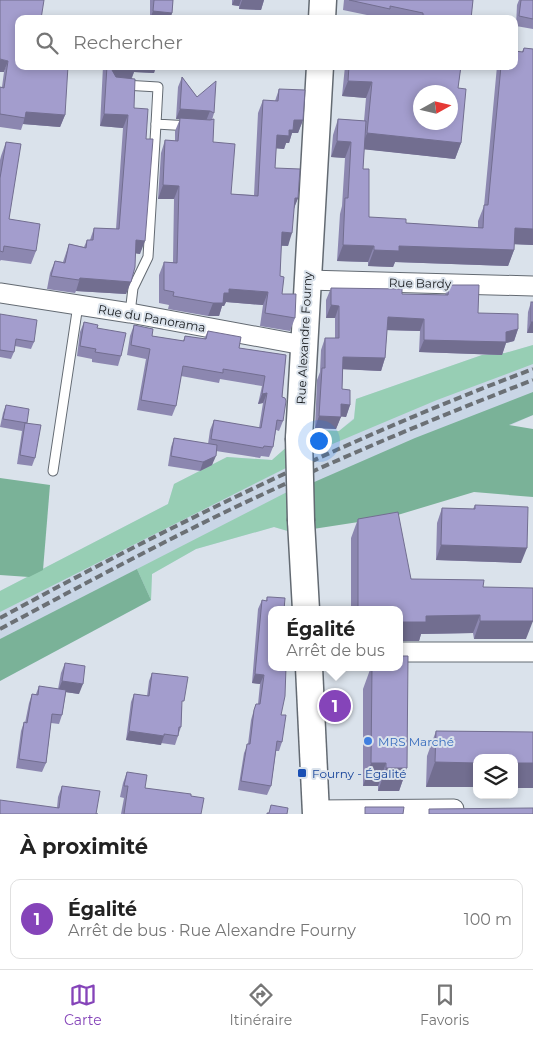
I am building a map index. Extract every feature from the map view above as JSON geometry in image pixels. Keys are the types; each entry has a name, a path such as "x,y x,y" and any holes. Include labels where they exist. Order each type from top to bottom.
{"street":[{"path":"322,15 323,0"},
{"name":"Rue Alexandre Fourny","path":"306,606 299,438 320,70"},
{"name":"Rue Bardy","path":"308,280 533,286"},
{"name":"Rue du Panorama","path":"0,293 130,313 303,345"},
{"path":"403,652 533,652"},
{"path":"309,671 316,812 476,809"}],"lane":[{"path":"114,84 158,87 148,257 132,288 130,313"},
{"path":"156,124 196,126"},
{"path":"53,471 78,305"}],"shaded area":[{"path":"533,345 533,415 378,486 291,532 274,527 196,549 152,574 151,600 0,681 0,591 168,504 174,484 227,457 272,460 289,445 316,430 339,431 354,418 356,399 482,355 505,353"}],"green space":[{"path":"533,345 533,364 437,400 323,448 320,445 312,447 316,430 339,431 354,419 356,399 482,355 505,353"},
{"path":"533,392 533,415 509,425 533,429 533,497 474,492 391,517 313,529 312,483 415,438"},
{"path":"289,445 290,466 0,612 0,591 168,504 174,484 227,457 272,460"},
{"path":"0,478 50,485 43,570 29,577 0,575"},
{"path":"291,490 291,532 274,527 196,549 152,574 151,600 137,569"},
{"path":"137,569 151,600 0,681 0,639"}],"building":[{"path":"0,0 44,0 42,15 15,15 15,70 68,70 65,115 26,112 25,118 0,114 0,87 4,88 8,61 0,59"},
{"path":"154,0 173,0 172,13 153,11"},
{"path":"349,0 473,0 471,15 423,15 423,13 390,6 390,9"},
{"path":"521,0 533,0 533,19 519,16"},
{"path":"524,48 533,49 533,229 515,228 514,250 399,246 399,251 374,250 374,246 343,245 345,198 348,198 351,142 337,141 338,119 366,121 363,169 369,169 369,217 406,219 406,223 483,228 484,205 488,205 501,70 518,70 518,51 523,52"},
{"path":"107,70 112,70 116,77 135,79 134,108 148,109 146,139 153,139 145,241 136,240 135,267 131,282 80,278 79,280 51,276 55,261 65,263 69,244 86,248 87,240 93,240 94,228 119,229 128,115 104,114"},
{"path":"349,70 460,70 458,88 466,89 461,143 367,133 372,82 348,81"},
{"path":"182,77 197,97 216,81 214,113 210,111 180,109"},
{"path":"279,89 305,90 303,120 294,120 293,130 289,130 289,136 277,135 275,168 300,169 298,198 295,198 292,233 282,232 280,276 284,277 282,294 296,294 295,318 265,313 268,292 229,289 229,293 224,293 223,303 173,296 174,292 164,290 164,262 177,263 179,186 163,185 165,140 178,141 180,118 214,119 213,142 235,144 231,194 258,196 263,100 278,101"},
{"path":"6,142 21,144 9,219 40,224 36,251 4,246 3,252 0,251 0,178"},
{"path":"449,285 479,285 478,313 518,314 518,329 506,332 506,342 424,340 424,319 388,317 385,358 343,357 342,389 350,390 350,405 341,404 341,417 319,416 322,368 325,368 325,338 339,338 339,306 331,305 331,288 402,289 402,294 448,295"},
{"path":"531,302 533,302 533,322 531,322"},
{"path":"0,314 37,320 34,342 16,339 14,352 0,350"},
{"path":"84,322 98,325 97,328 126,333 121,356 95,352 96,349 80,346"},
{"path":"134,325 153,329 152,336 184,341 185,336 206,339 208,331 241,337 239,348 286,355 282,397 286,401 283,421 277,420 273,447 264,446 263,448 211,439 214,420 261,428 267,393 262,394 265,376 223,369 223,373 183,366 176,406 141,400 150,349 131,345"},
{"path":"6,405 29,409 27,423 3,419"},
{"path":"25,423 41,425 35,458 20,455"},
{"path":"174,438 217,445 216,456 203,462 171,456"},
{"path":"475,505 528,507 527,548 441,545 442,508 475,509"},
{"path":"398,512 411,579 484,580 483,587 533,588 533,621 480,621 480,615 426,616 426,622 403,622 403,606 358,606 358,519"},
{"path":"267,597 285,598 284,606 268,606 268,671 286,671 285,696 281,715 286,715 282,742 277,741 271,786 241,781 247,744 250,744 254,710 256,704 260,704 264,675 255,674 262,600 267,601"},
{"path":"403,656 408,656 407,768 386,768 386,763 371,763 372,671 403,671"},
{"path":"65,663 85,666 83,684 62,681"},
{"path":"152,673 188,677 184,701 182,701 181,727 179,727 178,736 129,731 134,694 149,696"},
{"path":"39,686 66,690 62,715 52,714 46,763 19,759 24,722 27,723 32,694 38,695"},
{"path":"436,731 533,732 533,763 518,763 518,754 473,754 473,763 435,762"},
{"path":"127,772 147,775 145,788 191,794 191,796 204,798 201,814 124,814 128,786 124,786"},
{"path":"62,786 100,791 96,814 0,814 0,800 59,808"},
{"path":"271,805 288,808 287,814 267,814"},
{"path":"365,807 404,807 403,814 365,814"},
{"path":"533,808 533,814 429,814 429,809"}],"railway":[{"path":"0,618 130,549 262,484 396,424 533,369"},
{"path":"0,629 135,557 304,475 434,419 533,380"}],"place":[{"name":"Égalité","path":"335,706"},
{"name":"MRS Marché","path":"368,741"},
{"name":"Fourny - Égalité","path":"302,773"}]}
